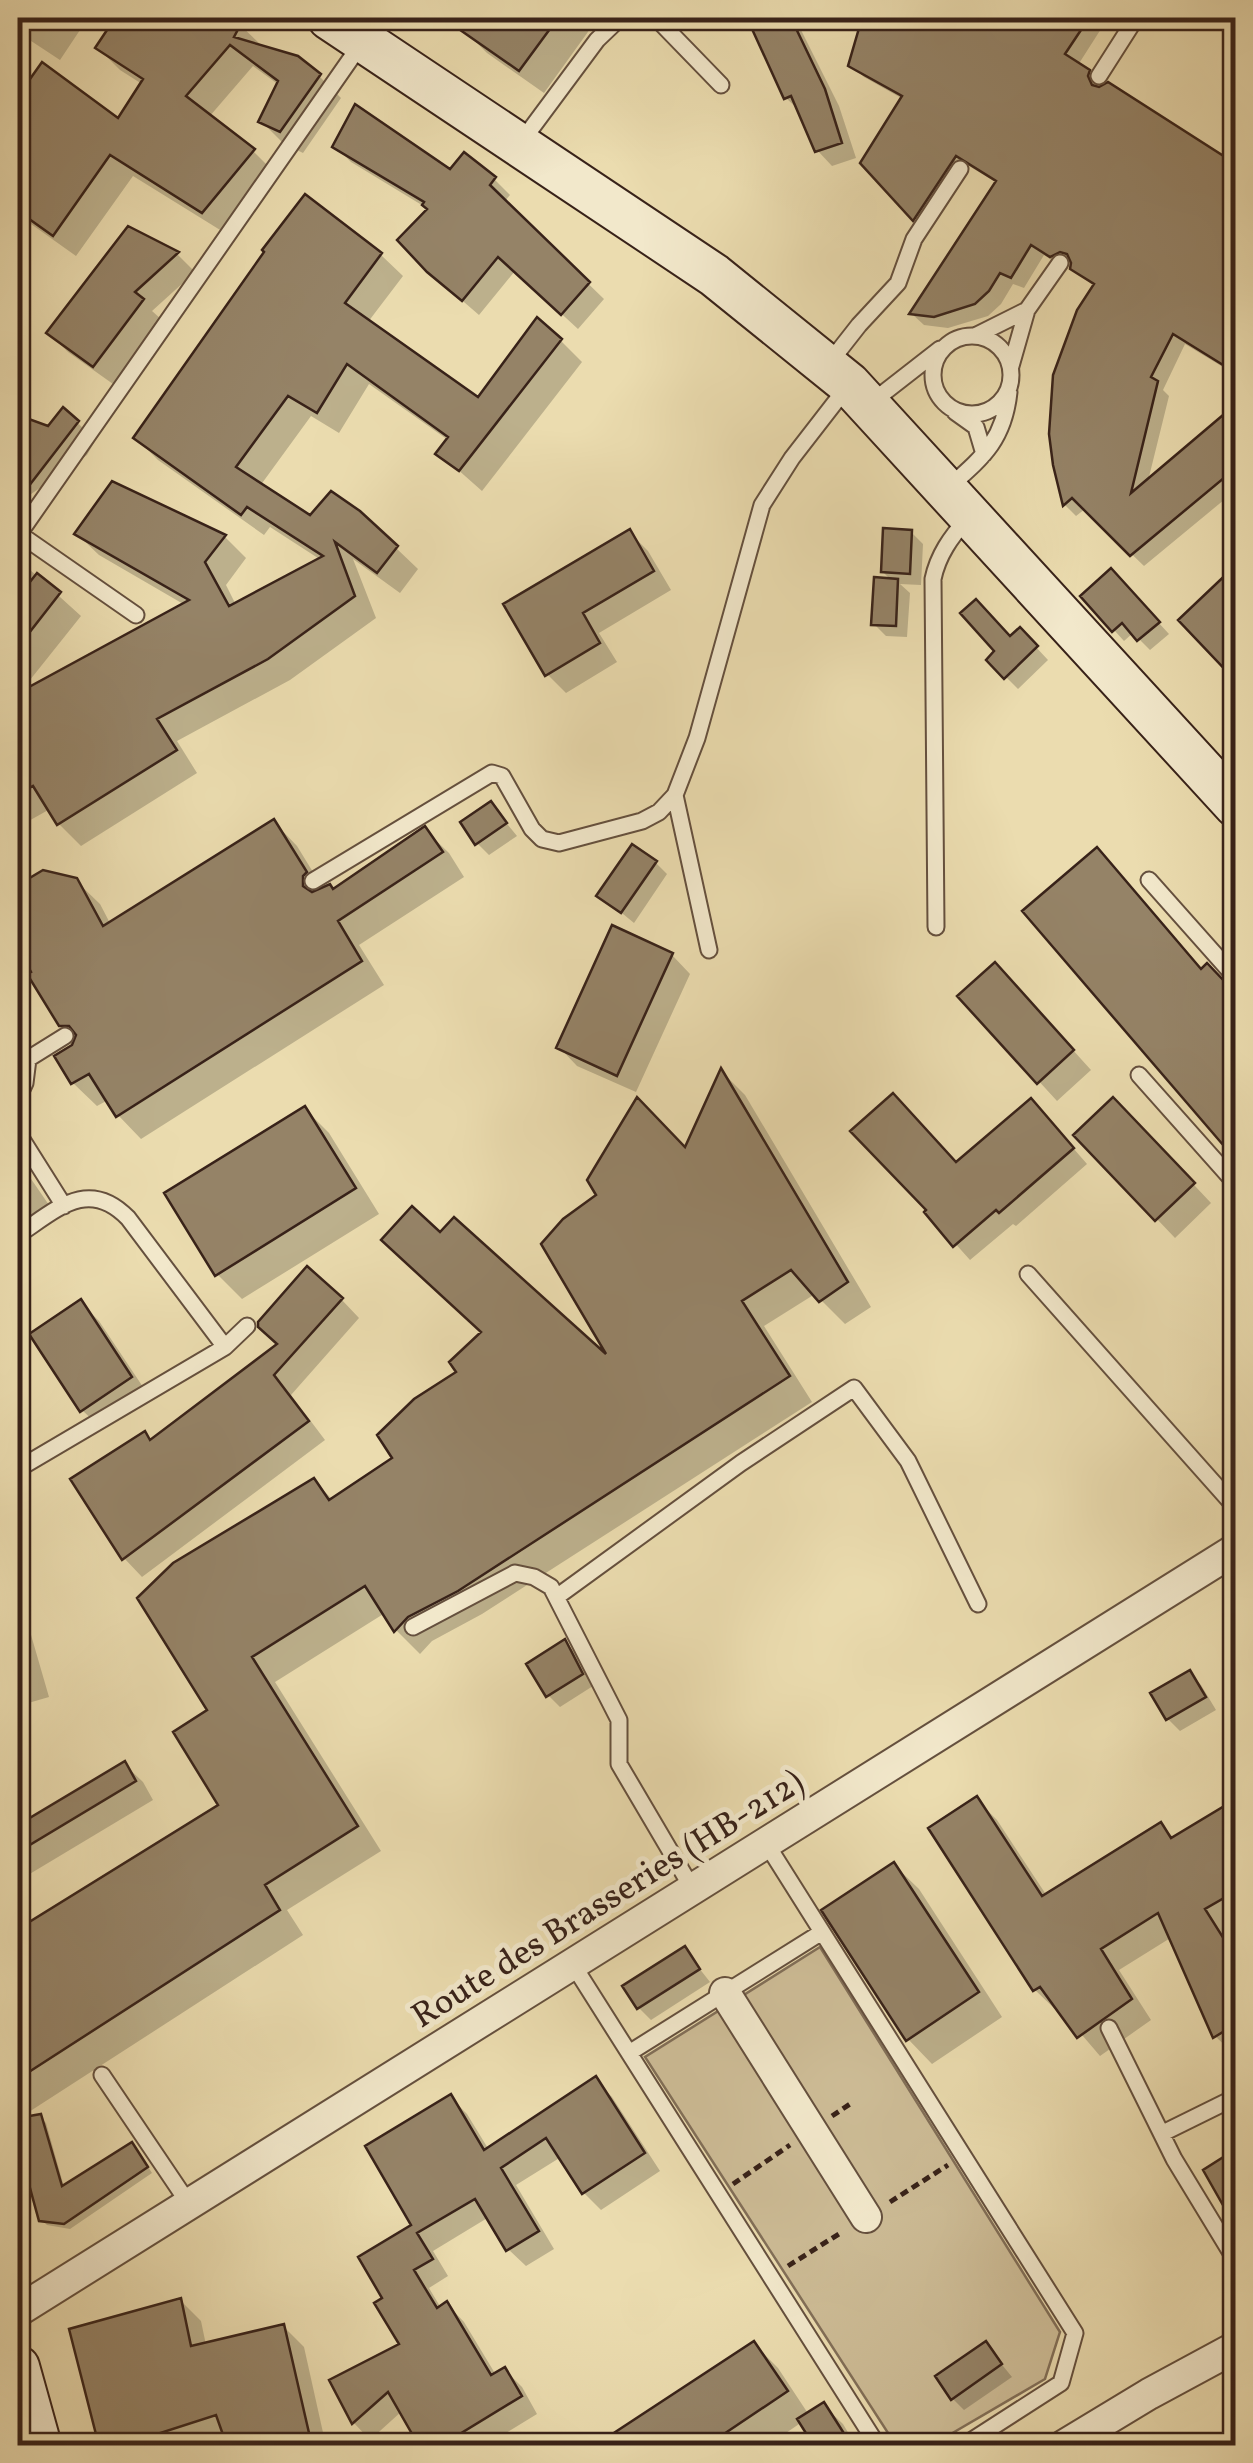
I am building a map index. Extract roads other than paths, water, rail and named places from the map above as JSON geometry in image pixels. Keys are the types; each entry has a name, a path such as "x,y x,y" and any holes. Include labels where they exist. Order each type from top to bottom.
{"street":[{"path":"346,29 714,276 848,385 1236,806"},
{"name":"Route des Brasseries (HB-212)","path":"18,2310 1236,1549"},
{"path":"726,1992 866,2217"},
{"path":"1064,2446 1149,2394 1236,2348"},
{"path":"18,2368 40,2446"}],"lane":[{"path":"520,144 597,40 620,18"},
{"path":"656,18 721,85"},
{"path":"1099,76 1136,18"},
{"path":"136,615 18,533 346,29"},
{"path":"313,882 492,774 502,776 532,829 542,838 558,843 642,821 659,812 674,795 697,738 762,505 848,385 859,324 898,283 914,239 960,169"},
{"path":"936,928 933,579 949,541 958,503 1006,416 1010,367 1027,310 1060,263"},
{"path":"848,385 962,336 977,335 1027,310"},
{"path":"977,335 993,341 1004,352 1010,367"},
{"path":"948,343 936,358 932,380 938,396 976,428 984,454"},
{"path":"952,409 966,414 986,411 1009,388"},
{"path":"674,795 709,950"},
{"path":"1148,880 1236,978"},
{"path":"18,1098 28,1059 65,1036"},
{"path":"1138,1076 1236,1184"},
{"path":"18,1133 64,1206"},
{"path":"18,1235 86,1197 96,1197 120,1210 225,1348"},
{"path":"1028,1274 1236,1508"},
{"path":"18,1470 225,1348 247,1326"},
{"path":"558,1596 741,1463 854,1388 908,1460 978,1604"},
{"path":"413,1626 514,1573 534,1577 558,1596 619,1720 619,1764 692,1888"},
{"path":"766,1842 1075,2333 1062,2383 963,2446"},
{"path":"630,2053 822,1932"},
{"path":"572,1964 878,2446"},
{"path":"1109,2028 1174,2158 1236,2261"},
{"path":"102,2075 189,2204"},
{"path":"1162,2133 1236,2098"}]}
